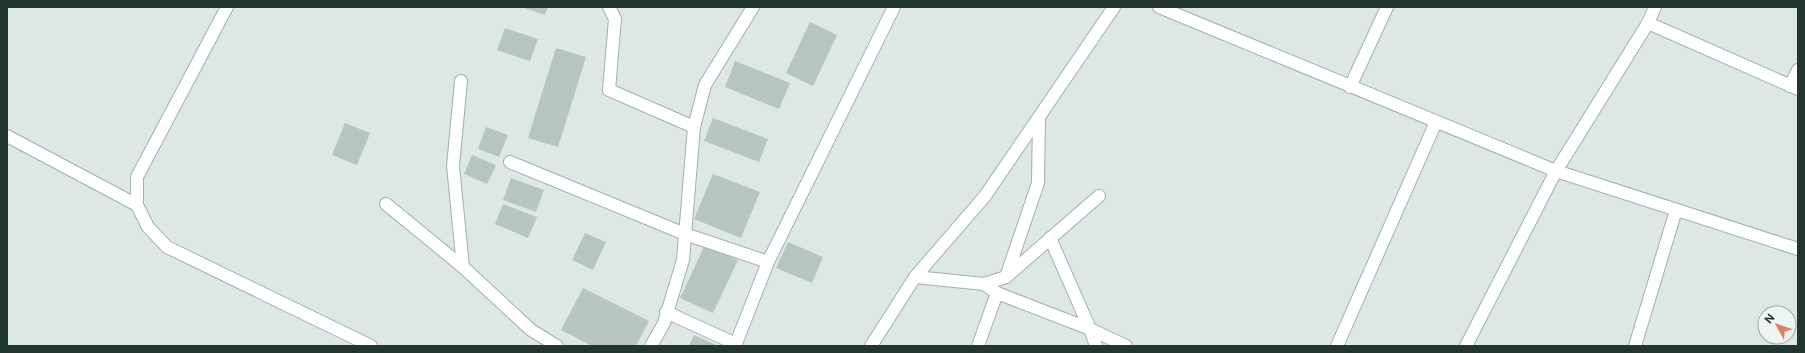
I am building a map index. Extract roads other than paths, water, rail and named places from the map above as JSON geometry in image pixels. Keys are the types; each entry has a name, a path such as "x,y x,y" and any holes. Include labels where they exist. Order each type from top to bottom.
{"street":[{"path":"227,7 137,177 137,205 148,227 167,247 371,346"},
{"path":"609,7 615,19 609,90 694,127"},
{"path":"651,346 664,323 666,312 683,260 694,127 705,85 753,7"},
{"path":"666,312 736,345 768,262 894,7"},
{"path":"871,346 915,277 985,196 1114,7"},
{"path":"1159,7 1556,172 1798,249"},
{"path":"1350,87 1387,7"},
{"path":"1466,346 1556,172 1648,23 1655,7"},
{"path":"1648,23 1794,88 1798,70"},
{"path":"461,81 453,166 464,267"},
{"path":"1006,276 1038,182 1039,117"},
{"path":"1337,346 1436,122"},
{"path":"7,136 137,205"},
{"path":"510,162 685,234 768,262"},
{"path":"915,277 984,284 1006,276 1099,196"},
{"path":"386,204 464,267 531,330 557,346"},
{"path":"1635,346 1676,210"},
{"path":"1050,238 1096,346"},
{"path":"984,284 997,293 1090,329 1126,346"},
{"path":"978,346 997,293"}]}
